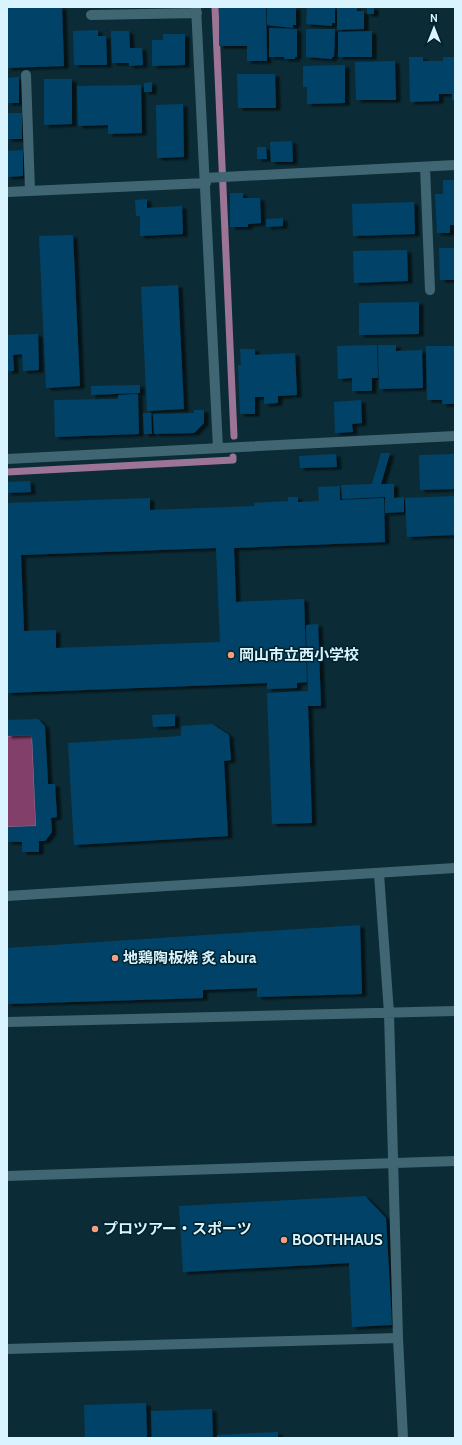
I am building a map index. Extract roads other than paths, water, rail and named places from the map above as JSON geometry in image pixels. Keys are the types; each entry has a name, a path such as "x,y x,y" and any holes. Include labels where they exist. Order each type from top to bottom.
{"street":[{"path":"91,15 196,10 208,179 218,448"},
{"path":"26,75 30,191"},
{"path":"7,192 225,177 455,165"},
{"path":"425,167 430,290"},
{"path":"7,459 455,436"},
{"path":"7,896 379,874 455,868"},
{"path":"379,874 389,1013 398,1338 404,1438"},
{"path":"7,1022 455,1011"},
{"path":"7,1176 455,1161"},
{"path":"7,1349 398,1338"}],"waterway":[{"path":"215,7 234,436"},
{"path":"7,472 233,460 233,457"}],"place":[{"name":"岡山市立西小学校","path":"231,655"},
{"name":"地鶏陶板焼 炙 abura","path":"115,958"},
{"name":"プロツアー・スポーツ","path":"95,1229"},
{"name":"BOOTHHAUS","path":"284,1240"}]}
